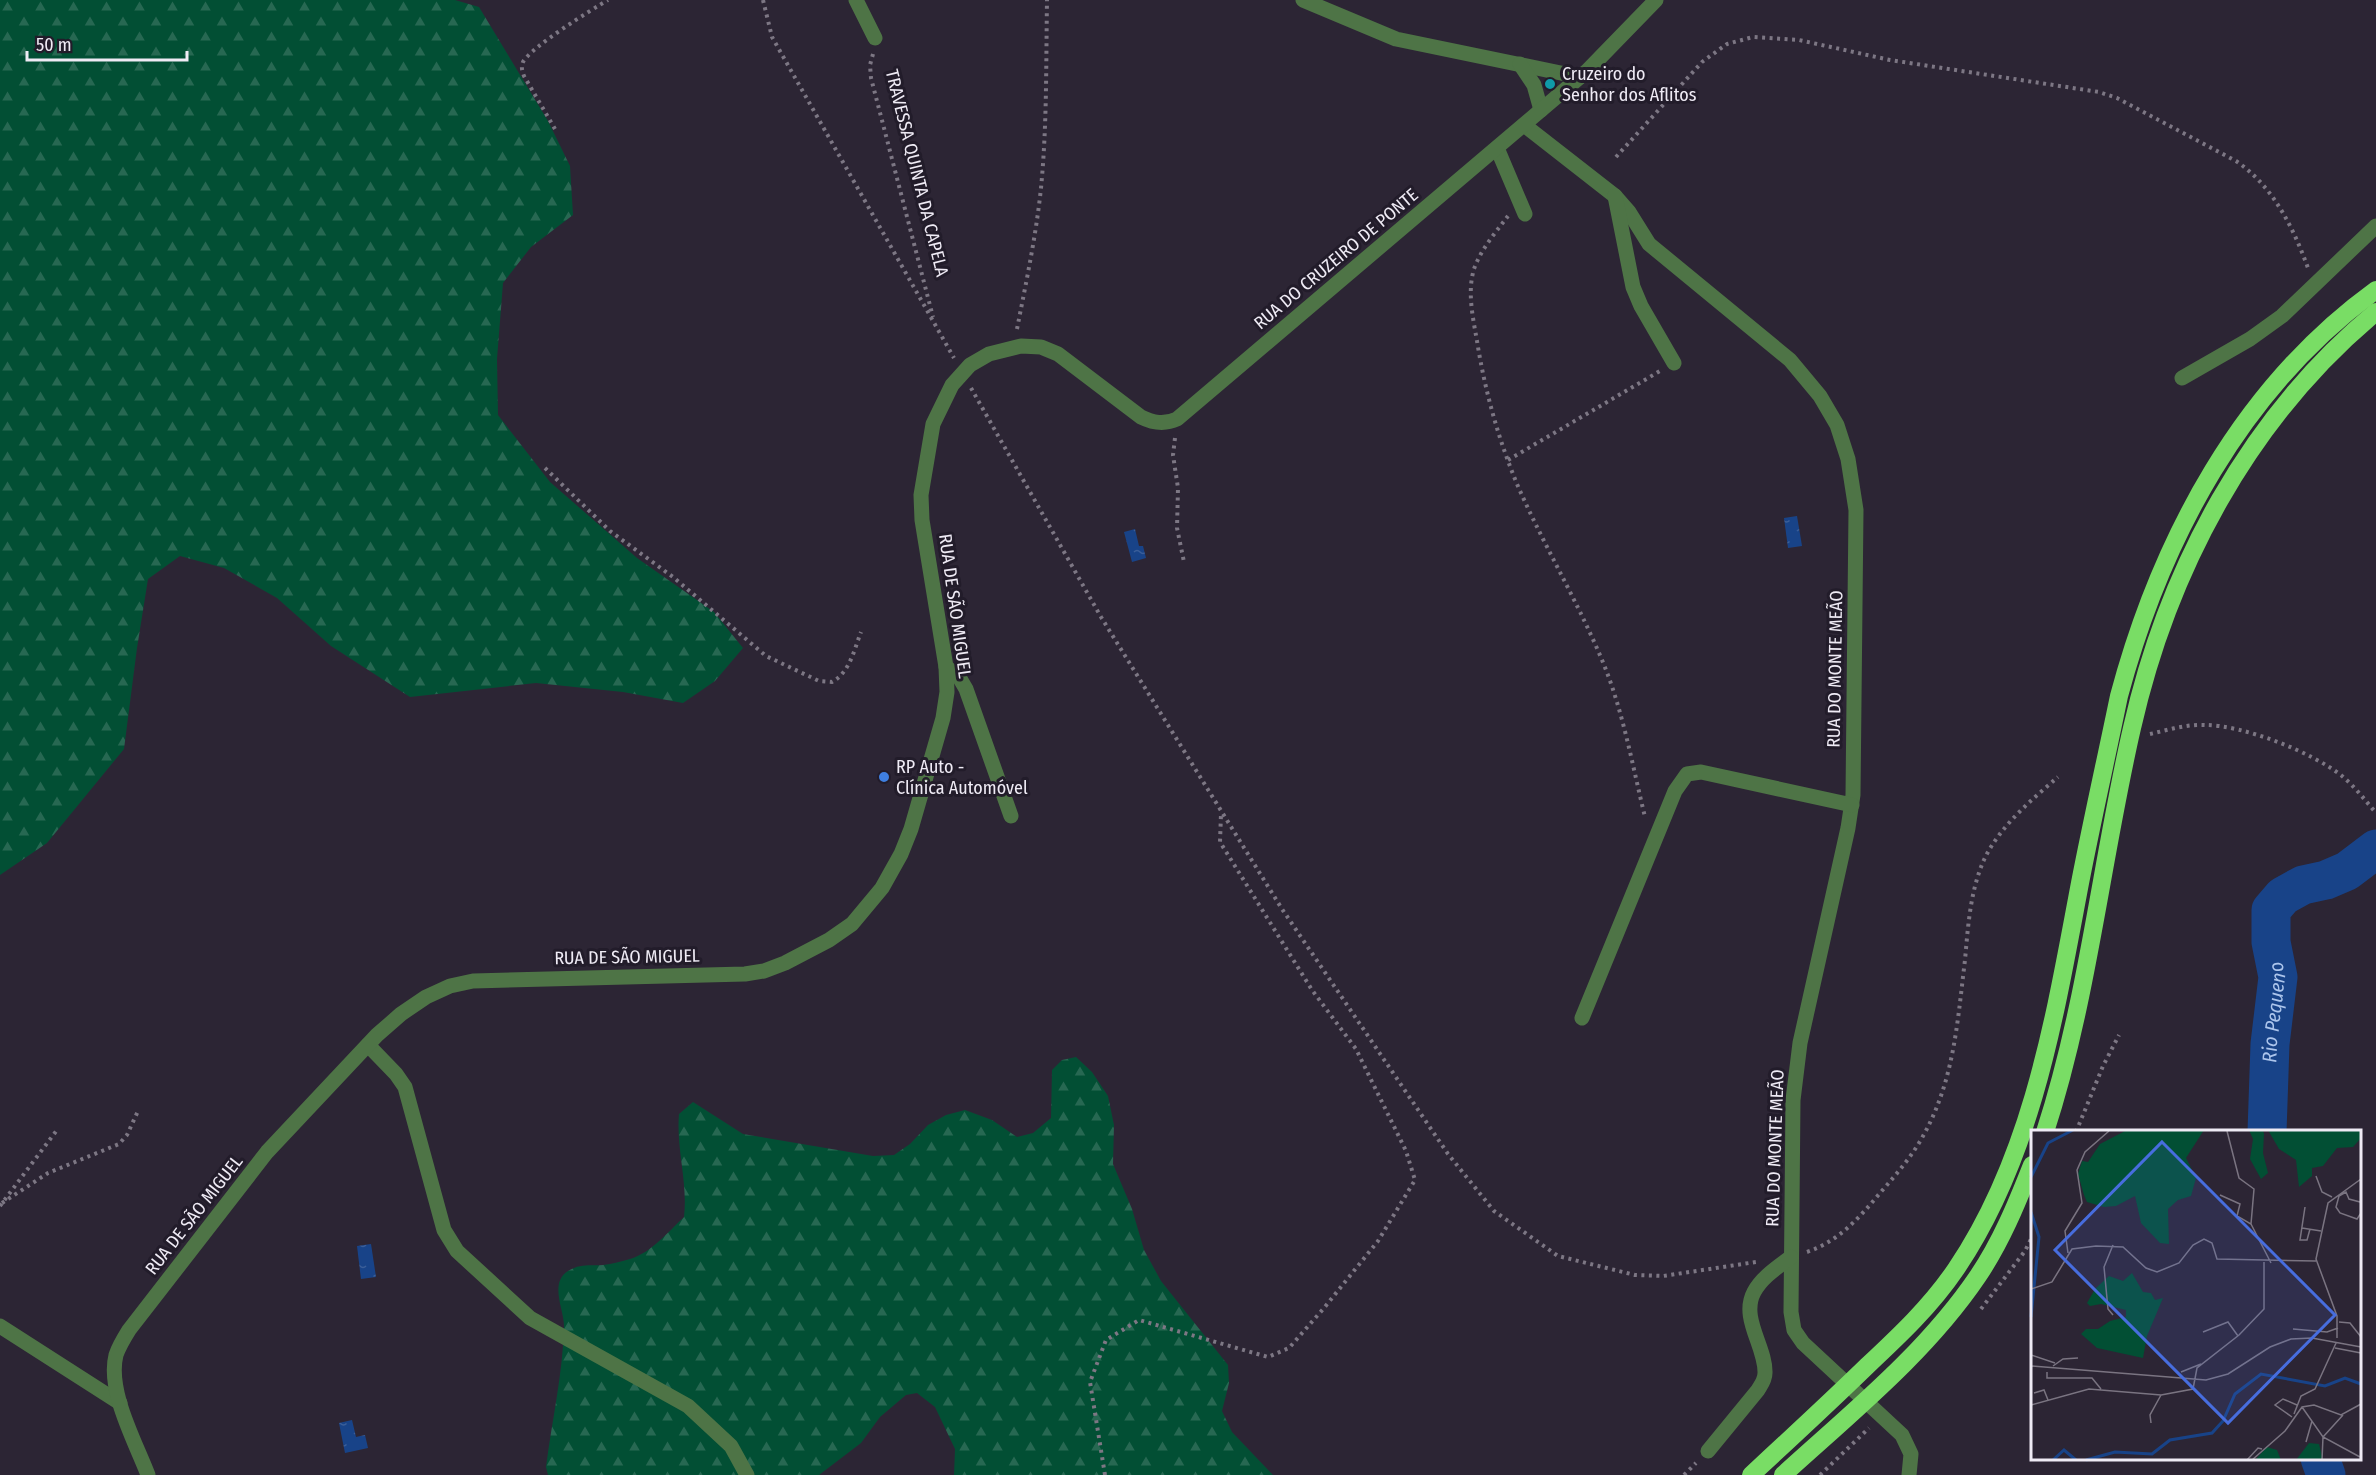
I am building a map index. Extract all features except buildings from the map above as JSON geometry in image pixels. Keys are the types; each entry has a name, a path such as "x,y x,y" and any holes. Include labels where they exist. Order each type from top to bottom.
{"highway":[{"path":"1751,1475 1803,1428 1918,1315 1950,1276 1972,1243 2024,1130 2043,1063 2065,967 2080,881 2119,696 2134,643 2162,570 2199,494 2251,413 2272,386 2317,338 2376,290"},
{"path":"2045,1130 2070,1046 2132,728 2150,660 2178,583 2213,511 2262,435 2282,408 2325,359 2376,312"},
{"path":"1783,1475 1935,1332 1995,1248 2031,1167"}],"street":[{"path":"856,0 875,38"},
{"path":"1303,0 1396,39 1580,77"},
{"name":"RUA DO CRUZEIRO DE PONTE","path":"1177,419 1580,77 1656,0"},
{"path":"1520,64 1534,85 1541,110"},
{"name":"RUA DO MONTE MEÃO","path":"1524,125 1615,196 1654,249 1798,368 1820,396 1841,436 1856,510 1852,805 1795,1072 1792,1321 1803,1343 1902,1435 1909,1447 1911,1461 1909,1475"},
{"path":"1497,148 1522,207"},
{"path":"1615,196 1635,293 1674,363"},
{"path":"2182,378 2283,316 2376,226"},
{"path":"1013,348 1036,347 1058,354 1148,421 1163,423 1177,419"},
{"name":"RUA DE SÃO MIGUEL","path":"148,1475 120,1403 115,1382 115,1363 120,1345 129,1330 267,1152 368,1045 410,1007 434,993 457,984 494,979 755,973 784,963 837,936 859,918 876,897 904,846 914,820 945,709 948,683 922,520 921,495 933,424 952,385 962,372 984,356 1013,348"},
{"path":"946,667 959,677 966,689 1011,816"},
{"path":"1582,1018 1680,781 1687,774 1694,771 1852,805"},
{"path":"368,1045 396,1074 405,1087 444,1230 454,1249 530,1318 688,1406 731,1446 747,1475"},
{"path":"1708,1450 1764,1379 1764,1368 1750,1312 1751,1300 1763,1280 1791,1257"},
{"path":"0,1326 120,1403"}],"path":[{"path":"555,129 524,76 523,62 534,50 608,0"},
{"path":"763,0 772,37 1101,617 1282,909 1448,1154 1494,1211 1558,1256 1635,1275 1663,1276 1791,1257 1819,1248 1852,1225 1906,1162 1924,1134 1940,1100 1951,1065 1971,901 1983,863 2006,827 2058,777"},
{"path":"1013,348 1040,191 1046,120 1047,0"},
{"path":"1617,157 1710,55 1736,41 1753,37 1799,40 1890,60 2099,92 2117,98 2226,155 2251,172 2290,223 2314,286"},
{"name":"TRAVESSA QUINTA DA CAPELA","path":"875,38 877,43 870,65 871,78 934,324"},
{"path":"1522,207 1480,256 1475,268 1471,293 1473,319 1487,398 1518,485 1587,627 1610,681 1621,716 1652,847"},
{"path":"1508,460 1674,363"},
{"path":"1177,419 1173,455 1178,488 1176,523 1184,562"},
{"path":"545,468 610,531 673,578 769,658 819,681 832,682 841,676 848,666 861,632"},
{"path":"2145,736 2194,725 2213,725 2244,731 2322,763 2348,782 2376,813"},
{"path":"1105,1475 1090,1382 1106,1340 1139,1320 1268,1357 1289,1348 1378,1241 1415,1180 1406,1151 1356,1049 1312,990 1220,842 1221,812"},
{"path":"2076,1130 2103,1066 2119,1035"},
{"path":"1,1205 48,1173 119,1144 127,1136 138,1111"},
{"path":"1,1205 57,1130"}],"green space":[{"path":"0,0 455,0 479,7 548,121 570,166 573,215 531,247 503,283 497,359 498,415 550,482 637,558 714,612 743,648 715,681 683,703 623,692 536,683 410,697 331,646 277,598 224,568 180,556 148,579 124,749 47,843 0,875"},
{"path":"1076,1057 1092,1072 1108,1096 1114,1125 1113,1164 1132,1209 1144,1250 1161,1281 1228,1365 1229,1383 1222,1411 1232,1432 1273,1475 954,1475 955,1449 935,1407 917,1393 906,1395 880,1417 861,1443 819,1475 548,1475 546,1467 563,1344 564,1326 559,1282 568,1271 577,1267 610,1264 638,1256 659,1241 684,1217 679,1114 693,1102 743,1134 873,1156 894,1155 910,1144 928,1125 946,1115 965,1110 992,1120 1017,1137 1033,1133 1051,1118 1052,1070 1062,1060"}],"water":[{"path":"1797,516 1802,546 1788,548 1784,518"},
{"path":"1135,529 1139,546 1143,546 1146,558 1132,562 1124,532"},
{"path":"371,1244 376,1277 361,1279 357,1246"},
{"path":"352,1420 356,1437 365,1435 368,1448 345,1453 339,1423"}],"waterway":[{"name":"Rio Pequeno","path":"2267,1130 2270,1044 2278,977 2271,942 2271,910 2283,896 2303,885 2326,880 2347,871 2376,849"},
{"name":"Rio Pequeno","path":"2321,1460 2326,1475"}],"place":[{"name":"Cruzeiro do Senhor dos Aflitos","path":"1550,84"},
{"name":"RP Auto - Clínica Automóvel","path":"884,777"}]}
